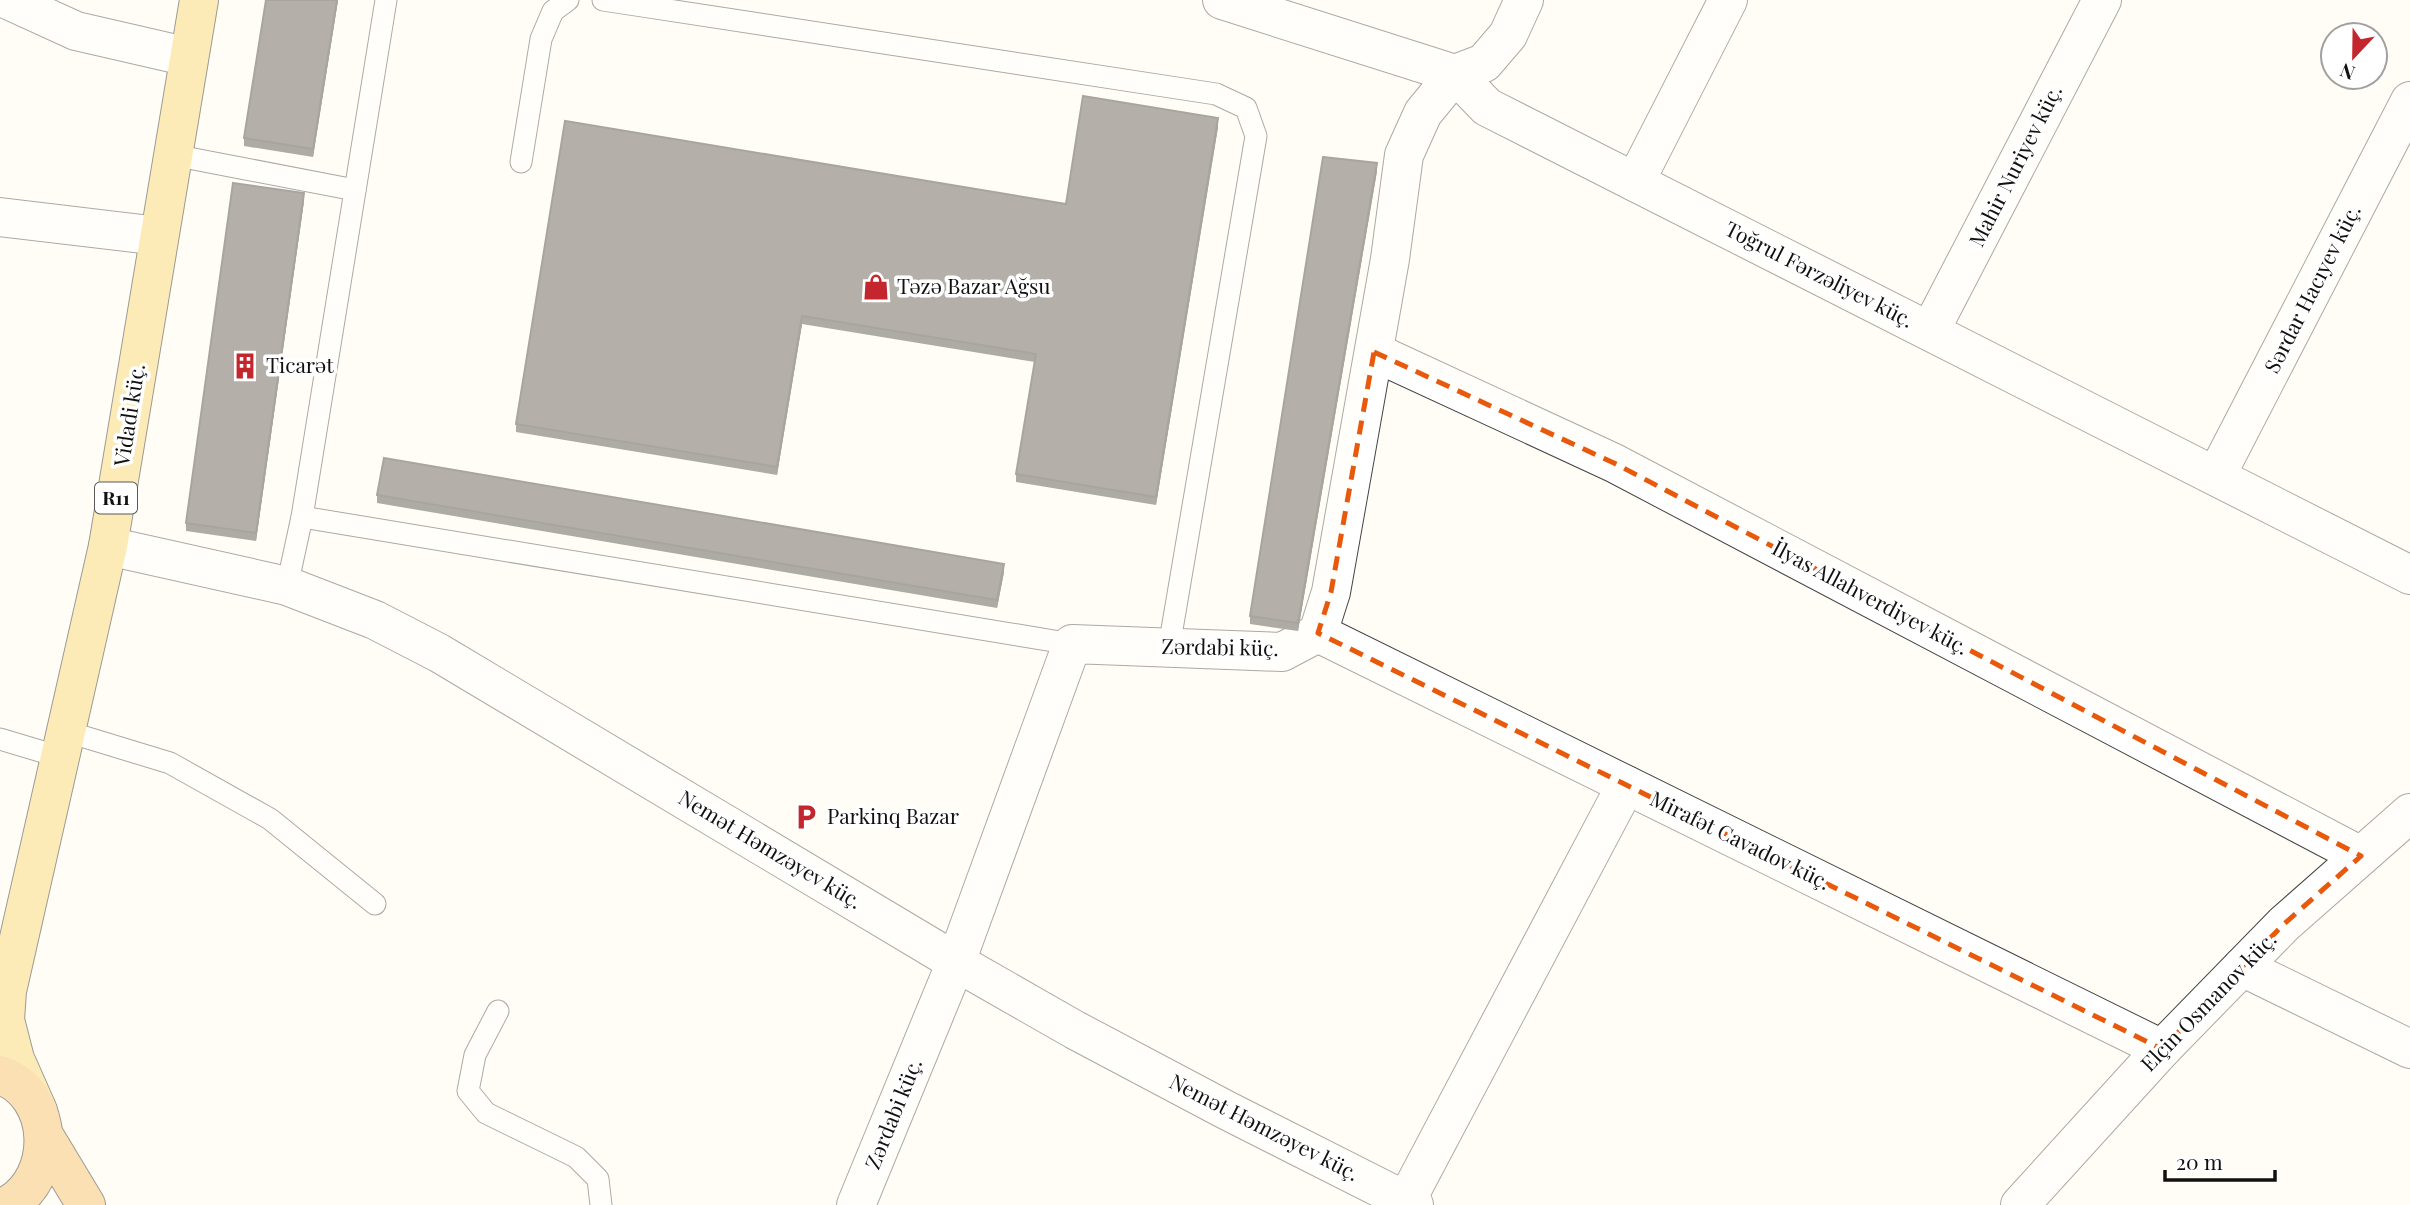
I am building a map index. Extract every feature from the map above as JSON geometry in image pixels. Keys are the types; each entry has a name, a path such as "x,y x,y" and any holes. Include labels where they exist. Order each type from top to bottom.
{"highway":[{"path":"0,1075 26,1093 86,1205"},
{"path":"8,1205 33,1183 42,1161 42,1125"}],"main road":[{"name":"Vidadi küç.","path":"42,1125 15,1059 5,1020 4,998 108,546 199,0"}],"street":[{"path":"8,0 76,31 189,57"},
{"name":"Toğrul Fərzəliyev küç.","path":"1222,0 1455,74 1487,107 2410,575"},
{"path":"1318,633 1331,592 1390,259 1404,155 1423,113 1455,74 1484,63 1508,35 1524,0"},
{"path":"1635,182 1728,0"},
{"name":"Mahir Nuriyev küç.","path":"1930,331 2102,0"},
{"name":"Sərdar Hacıyev küç.","path":"2216,476 2410,101"},
{"path":"0,217 159,236"},
{"name":"İlyas Allahverdiyev küç.","path":"1374,352 1614,463 2361,856"},
{"name":"Nemət Həmzəyev küç.","path":"108,546 287,586 375,620 439,653 956,962 1075,1030 1410,1203"},
{"name":"Zərdabi küç.","path":"856,1205 956,962 1072,644 1282,653 1318,633"},
{"name":"Mirafət Cavadov küç.","path":"1318,633 2162,1049"},
{"path":"1410,1203 1626,785"},
{"name":"Elçin Osmanov küç.","path":"2035,1201 2162,1049 2284,924 2410,813"},
{"path":"2242,967 2410,1049"}],"lane":[{"path":"287,586 302,517 386,0"},
{"path":"521,162 541,39 553,11 568,0"},
{"path":"603,0 1216,94 1246,108 1256,136 1169,648"},
{"path":"173,155 355,190"},
{"path":"302,517 1072,644"},
{"path":"0,739 63,744 170,763 270,819 375,904"},
{"path":"498,1011 475,1055 468,1091 486,1113 576,1157 598,1180 601,1205"}],"highlighted area":[{"path":"1374,352 1614,463 2361,856 2284,924 2162,1049 1318,633 1331,592"}],"building":[{"path":"266,0 337,0 313,149 244,138"},
{"path":"1083,96 1218,118 1156,497 1016,474 1036,354 802,316 777,467 516,424 565,121 1066,204"},
{"path":"1323,157 1377,163 1298,623 1250,616"},
{"name":"Ticarət","path":"233,183 304,193 256,533 186,523"},
{"path":"384,458 1004,564 997,600 377,495"}],"place":[{"name":"Təzə Bazar Ağsu","path":"876,287"},
{"name":"Ticarət","path":"245,366"},
{"name":"Parkinq Bazar","path":"806,817"}]}
